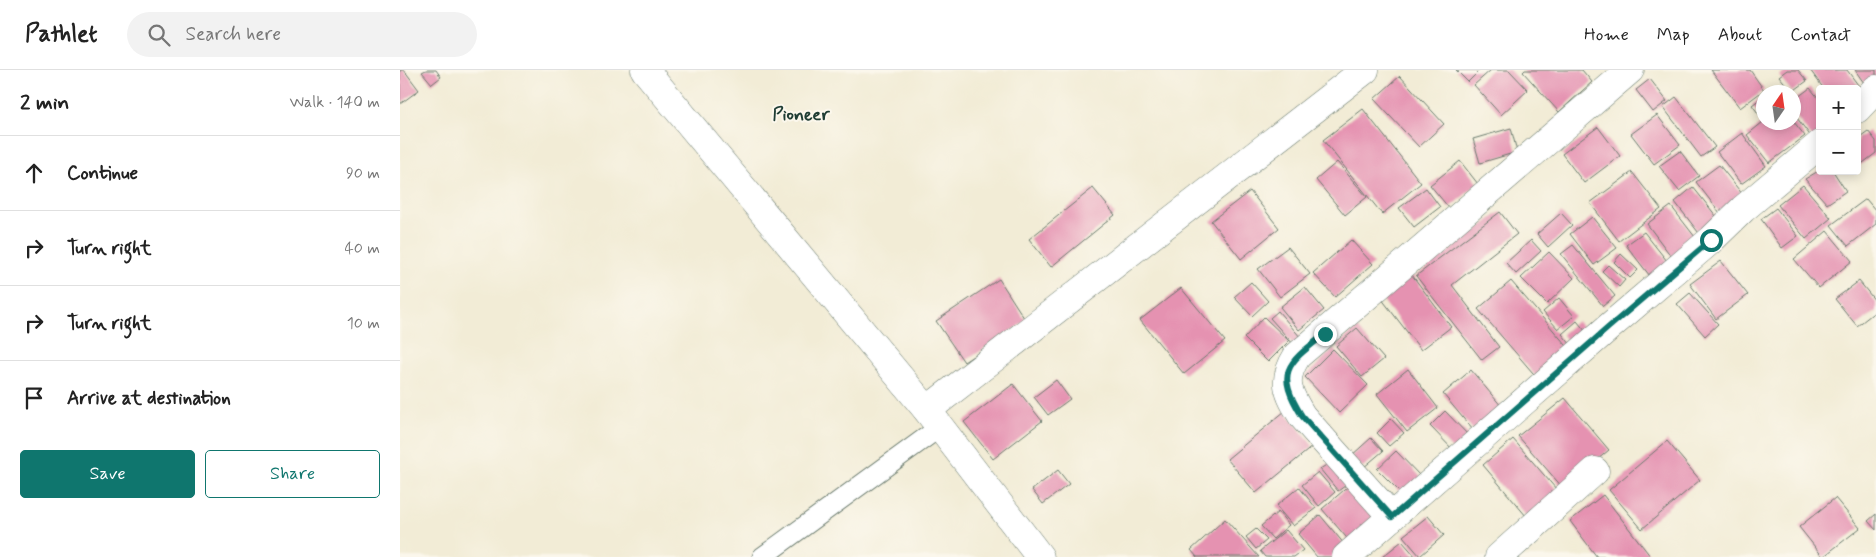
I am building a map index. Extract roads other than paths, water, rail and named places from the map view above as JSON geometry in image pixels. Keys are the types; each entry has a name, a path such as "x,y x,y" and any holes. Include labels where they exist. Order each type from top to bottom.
{"street":[{"path":"645,70 934,419 1040,557"},
{"path":"934,419 1365,70"},
{"path":"1392,517 1302,416 1292,399 1287,384 1289,369 1297,356 1630,70"},
{"path":"1861,105 1876,89"},
{"path":"1346,557 1816,147"},
{"path":"1499,557 1596,471"}],"lane":[{"path":"762,557 934,419"}],"district":[{"name":"Pioneer","path":"801,115"}]}
